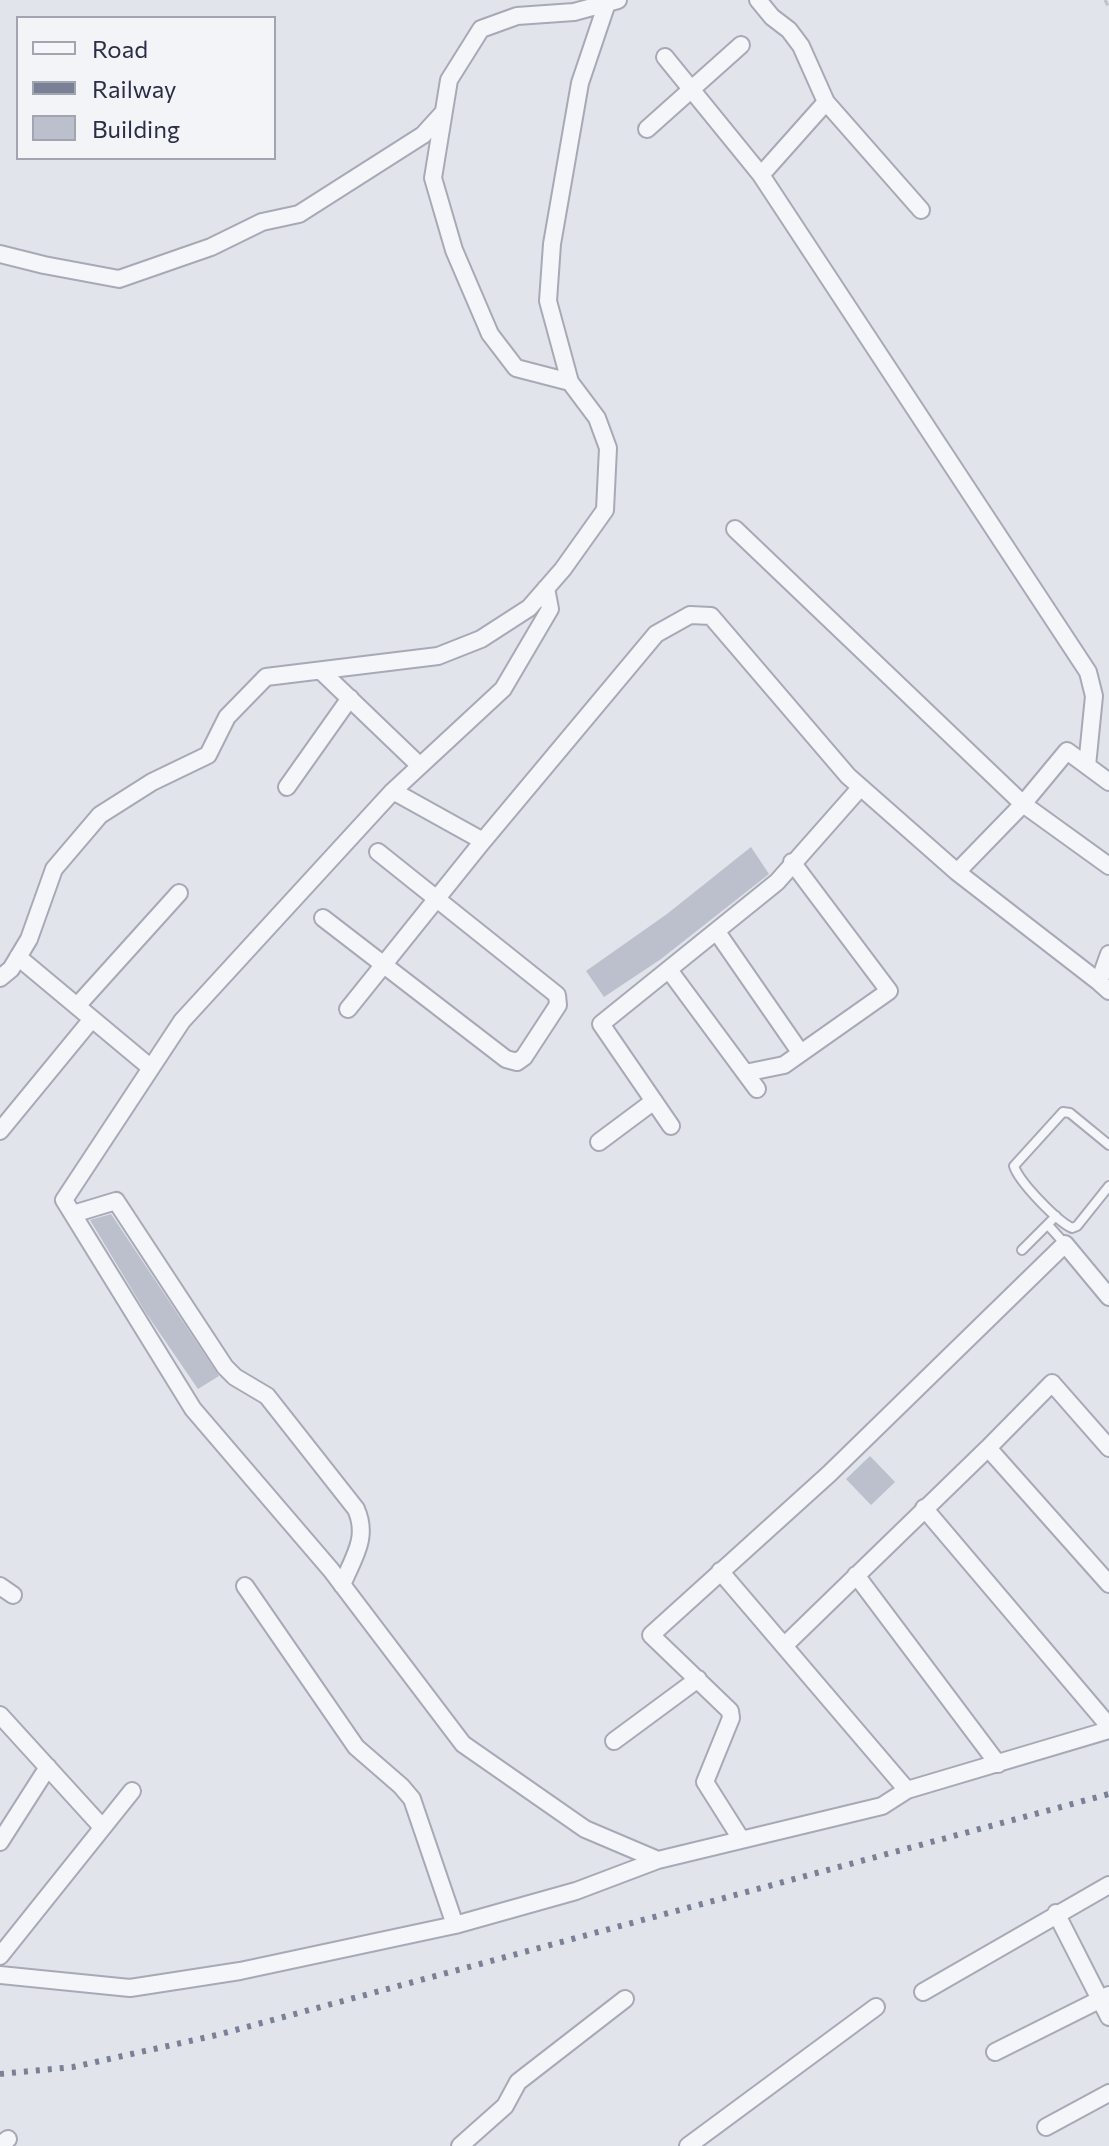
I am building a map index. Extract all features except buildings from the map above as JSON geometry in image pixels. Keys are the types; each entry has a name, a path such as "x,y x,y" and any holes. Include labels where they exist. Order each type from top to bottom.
{"street":[{"path":"758,0 801,46 826,102 921,210"},
{"path":"570,382 516,368 490,334 454,250 433,178 449,80 481,29 517,16 574,12 612,2"},
{"path":"0,978 29,939 54,869 100,815 152,782 208,755 227,717 266,677 438,656 481,639 529,608 563,569 605,510 608,448 597,418 570,382 548,301 552,244 580,83 612,2"},
{"path":"647,129 741,45"},
{"path":"665,57 761,175 1088,672 1094,696 1087,766"},
{"path":"761,175 826,102"},
{"path":"0,254 119,279 211,247 262,222 299,214 423,135 443,113"},
{"path":"735,529 1023,804 1109,866"},
{"path":"546,588 550,609 503,689 393,791 182,1021 64,1200 193,1409 342,1585 463,1744 585,1829 658,1860"},
{"path":"348,1009 656,634 690,615 711,616 860,788 957,872 1104,987 1109,954"},
{"path":"321,671 419,765"},
{"path":"287,787 350,698"},
{"path":"957,872 1023,804 1067,751 1109,782"},
{"path":"671,1126 601,1024 777,882 860,788"},
{"path":"393,791 483,841"},
{"path":"323,918 506,1059 517,1062 524,1057 558,1005 558,997 378,852"},
{"path":"745,1073 784,1065 889,991 792,862"},
{"path":"77,1006 179,893"},
{"path":"717,932 800,1052"},
{"path":"18,957 151,1068"},
{"path":"669,970 757,1089"},
{"path":"0,1131 92,1019"},
{"path":"599,1142 654,1101"},
{"path":"73,1214 110,1200 118,1203 225,1367 235,1377 267,1396 356,1509 363,1524 363,1535 342,1585"},
{"path":"741,1839 705,1782 731,1718 730,1711 651,1635 829,1474 1065,1244 1109,1297"},
{"path":"784,1646 1052,1383 1109,1448"},
{"path":"988,1448 1109,1584"},
{"path":"0,1975 130,1988 240,1971 455,1925 576,1891 658,1860 882,1806 907,1790 1109,1728 924,1508"},
{"path":"720,1571 907,1790"},
{"path":"856,1575 998,1764"},
{"path":"245,1586 356,1747 412,1799 455,1925"},
{"path":"614,1741 698,1679"},
{"path":"0,1715 102,1827"},
{"path":"0,1842 48,1767"},
{"path":"0,1956 132,1791"},
{"path":"923,1992 1109,1885"},
{"path":"1056,1913 1105,1997 1109,2017"},
{"path":"995,2052 1105,1997"},
{"path":"460,2146 505,2106 518,2082 625,1999"},
{"path":"688,2146 876,2007"},
{"path":"1046,2127 1109,2093"}],"lane":[{"path":"1109,1145 1070,1113 1063,1112 1016,1161 1016,1172 1067,1226 1077,1226 1109,1186"},
{"path":"1022,1250 1056,1216"},
{"path":"1048,1225 1065,1244"}],"path":[{"path":"1105,0 1109,8"}],"railway":[{"path":"0,2074 73,2067 217,2035 1109,1794"}]}
